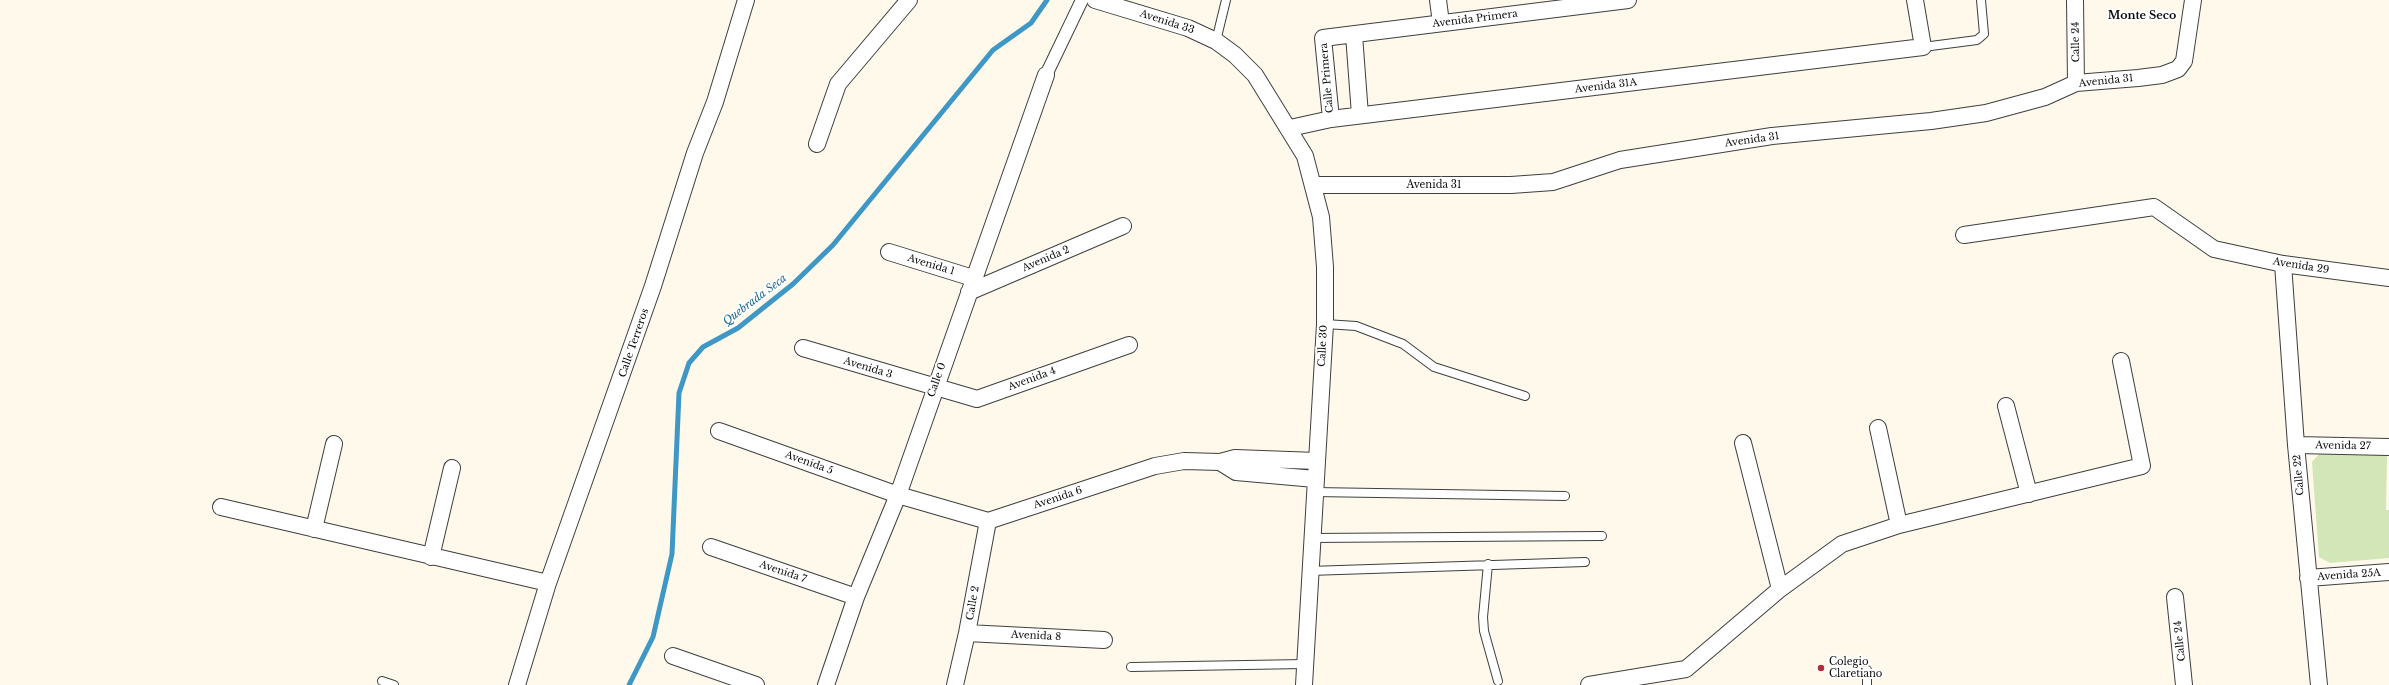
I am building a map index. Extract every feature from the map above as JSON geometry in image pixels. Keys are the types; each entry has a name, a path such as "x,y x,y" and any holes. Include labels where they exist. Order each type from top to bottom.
{"street":[{"name":"Calle Terreros","path":"517,685 548,583 671,234 695,153 715,102 746,0"},
{"path":"817,144 838,84 909,0"},
{"path":"1046,75 1082,0"},
{"name":"Avenida 33","path":"1095,0 1188,28 1216,41"},
{"path":"1438,0 1442,23"},
{"name":"Avenida Primera","path":"1323,38 1442,23 1540,6 1628,0"},
{"path":"1915,0 1923,47"},
{"name":"Calle 24","path":"2076,0 2076,83"},
{"name":"Avenida 31","path":"1314,185 1511,185 1553,182 1620,160 1772,136 1930,122 1986,112 2045,97 2076,83 2162,75 2178,69 2184,62 2193,0"},
{"path":"1354,34 1360,115"},
{"name":"Calle Primera","path":"1323,38 1330,119"},
{"name":"Calle 30","path":"1216,41 1235,55 1255,76 1290,128 1306,156 1314,185 1320,217 1325,267 1325,324 1309,571 1304,685"},
{"name":"Avenida 31A","path":"1290,128 1330,119 1360,115 1923,47"},
{"name":"Calle 0","path":"826,685 856,597 898,495 934,388 1046,75"},
{"name":"Avenida 29","path":"1964,235 2154,207 2214,249 2283,264 2389,278"},
{"name":"Avenida 2","path":"971,285 1123,226"},
{"name":"Avenida 1","path":"889,252 971,285"},
{"name":"Calle 22","path":"2283,264 2296,446 2319,685"},
{"name":"Avenida 4","path":"934,388 977,399 1129,345"},
{"name":"Avenida 3","path":"802,348 934,388"},
{"path":"1589,685 1686,669 1780,588 1842,544 1898,525 2142,466 2121,361"},
{"path":"2006,406 2029,494"},
{"path":"1878,428 1898,525"},
{"name":"Avenida 5","path":"719,431 898,495"},
{"path":"1743,443 1780,588"},
{"path":"314,529 334,444"},
{"name":"Avenida 27","path":"2296,446 2389,447"},
{"name":"Avenida 6","path":"988,521 1155,466 1184,461 1220,462 1235,458 1317,461"},
{"name":"Avenida 6","path":"1220,462 1236,472 1314,486"},
{"path":"431,556 452,468"},
{"path":"898,495 988,521"},
{"path":"221,507 548,583"},
{"name":"Calle 2","path":"955,685 967,632 988,521"},
{"name":"Avenida 7","path":"711,547 856,597"},
{"name":"Avenida 25A","path":"2308,578 2389,572"},
{"name":"Calle 24","path":"2175,597 2184,685"},
{"name":"Avenida 8","path":"967,632 1104,640"},
{"path":"673,656 756,685"}],"lane":[{"path":"1216,41 1226,0"},
{"path":"1923,47 1977,40 1984,34 1981,0"},
{"path":"1325,324 1356,326 1403,344 1434,368 1525,396"},
{"path":"1314,486 1565,496"},
{"path":"1311,538 1602,536"},
{"path":"1309,571 1585,562"},
{"path":"1488,564 1483,617 1484,631 1498,681"},
{"path":"1131,667 1304,664"},
{"path":"1867,670 1867,685"},
{"path":"382,681 394,685"}],"green space":[{"path":"2320,453 2387,455 2386,510 2389,510 2389,558 2330,563 2319,557 2312,462"}],"waterway":[{"name":"Quebrada Seca","path":"629,685 653,637 672,554 679,393 689,363 703,347 738,328 793,284 833,245 993,50 1031,23 1047,0"}],"place":[{"name":"Colegio Claretiano","path":"1821,668"}],"district":[{"name":"Monte Seco","path":"2142,16"}]}
